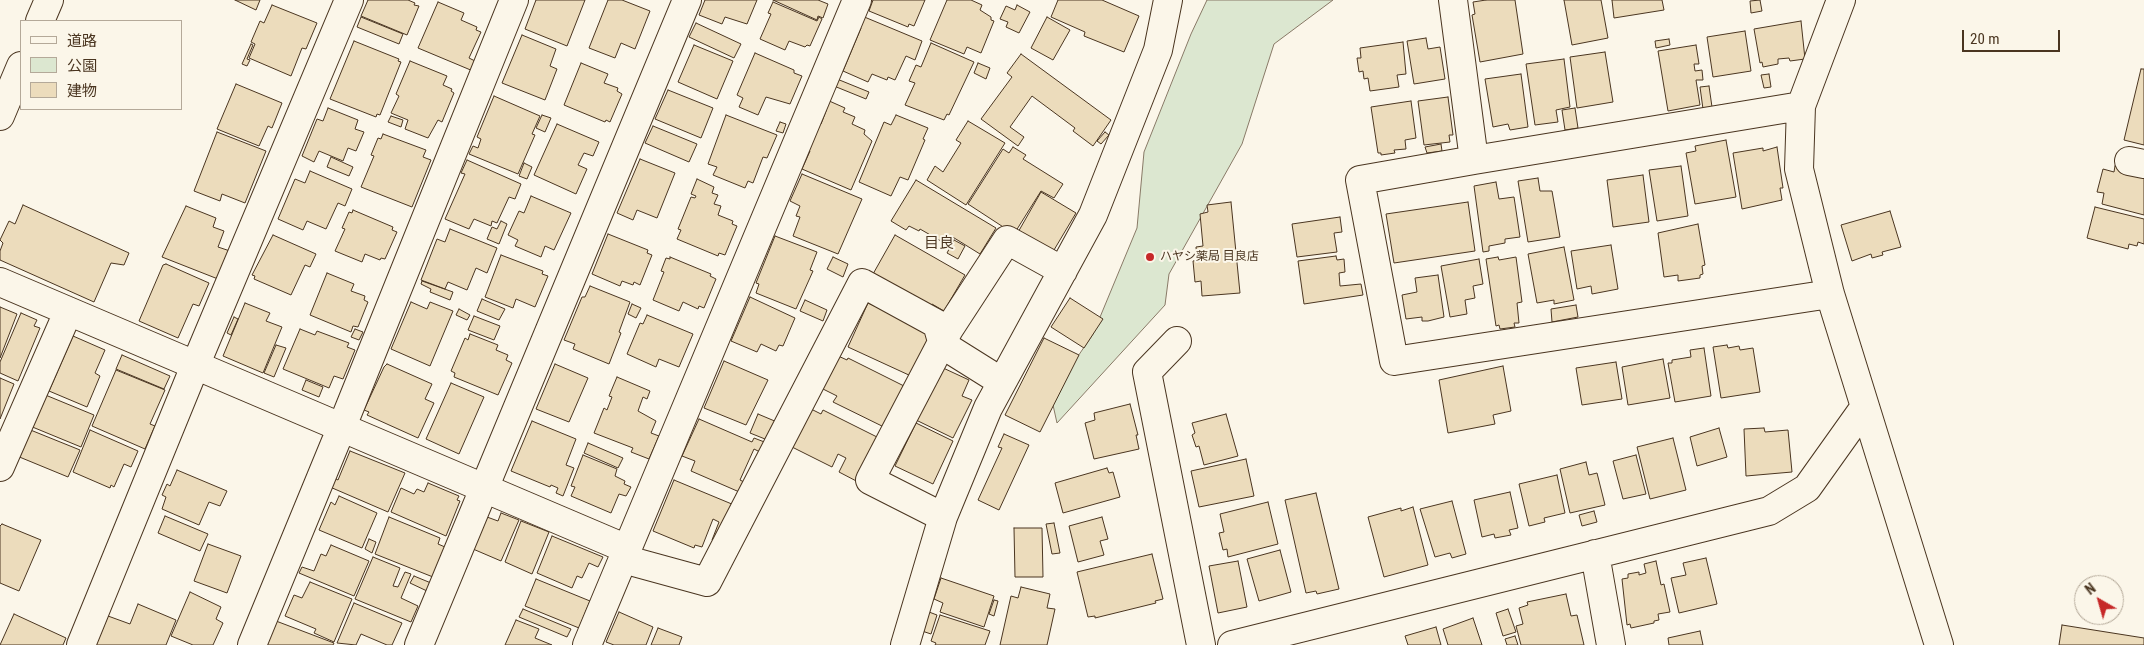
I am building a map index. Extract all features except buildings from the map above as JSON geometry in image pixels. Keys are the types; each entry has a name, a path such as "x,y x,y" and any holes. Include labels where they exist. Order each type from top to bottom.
{"street":[{"path":"40,20 49,0"},
{"path":"81,645 195,366 349,0"},
{"path":"252,645 341,430 514,0"},
{"path":"419,645 687,0"},
{"path":"587,645 857,0"},
{"path":"905,645 943,517 988,408 1093,215 1158,50 1168,0"},
{"path":"1453,0 1474,160"},
{"path":"1841,0 1800,106 1799,168 1830,294 1939,645"},
{"path":"0,116 20,68"},
{"path":"1800,106 1360,180 1394,360 1830,294"},
{"path":"943,517 870,480 943,344 949,329 1007,240 1063,271"},
{"path":"0,282 341,430 484,489 625,554 707,582 862,282 937,324 943,344 1002,382"},
{"path":"0,467 68,312"},
{"path":"1177,342 1147,372 1201,645"},
{"path":"1232,645 1769,511 1807,488 1864,408"},
{"path":"1596,554 1610,645"}],"green space":[{"path":"1207,0 1333,0 1274,44 1242,144 1169,274 1165,305 1057,423 1051,396 1093,334 1137,228 1144,152 1191,34"}],"place":[{"name":"ハヤシ薬局 目良店","path":"1150,257"}],"district":[{"name":"目良","path":"939,244"}]}
